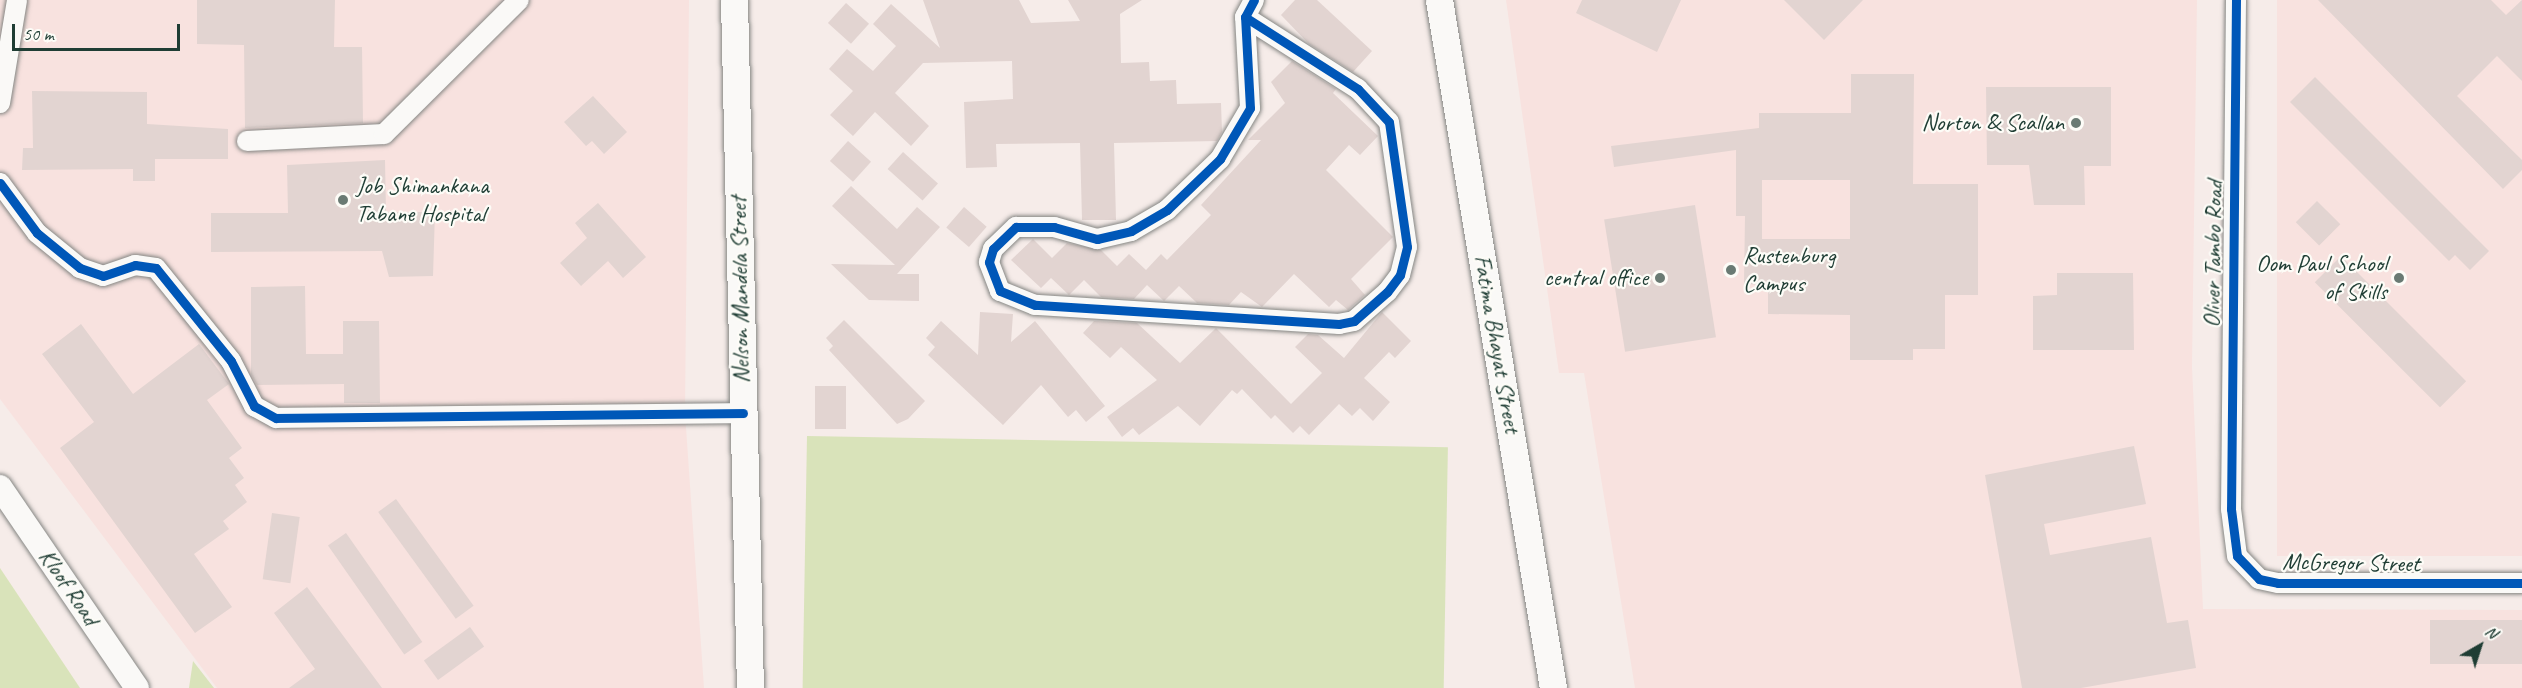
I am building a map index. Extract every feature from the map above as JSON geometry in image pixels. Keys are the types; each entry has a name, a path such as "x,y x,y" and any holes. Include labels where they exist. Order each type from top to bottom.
{"main road":[{"name":"Nelson Mandela Street","path":"734,0 750,688"},
{"name":"Fatima Bhayat Street","path":"1439,0 1553,688"},
{"path":"1451,62 1458,0"}],"street":[{"path":"0,103 17,0"},
{"path":"247,141 384,134 519,0"},
{"name":"Oliver Tambo Road","path":"2231,509 2236,0"},
{"path":"1249,9 1365,94 1389,122 1407,247 1400,275 1387,292 1354,321 1339,324 1035,305 1000,291 989,262 993,249 1016,227 1054,226 1097,240 1131,231 1167,210 1220,159 1250,108 1249,9"},
{"path":"0,183 37,233 80,268 103,276 135,265 156,268 231,361 254,406 276,418 742,413"},
{"name":"Kloof Road","path":"0,487 137,688"},
{"name":"McGregor Street","path":"2231,509 2237,556 2259,579 2522,583"}],"shaded area":[{"name":"Job Shimankana Tabane Hospital","path":"0,0 689,0 685,413 704,688 217,688 0,399"},
{"path":"1506,0 2197,0 2192,367 2203,609 2522,610 2522,688 1635,688 1584,373 1559,373"},
{"name":"Oom Paul School of Skills","path":"2277,0 2522,0 2522,556 2277,556"}],"green space":[{"path":"807,436 1448,447 1444,688 803,688"},
{"path":"0,568 80,688 0,688"},
{"path":"193,661 214,688 189,688"}],"building":[{"path":"197,0 335,0 334,47 362,47 363,123 245,128 244,45 197,44"},
{"path":"923,0 1019,0 1031,23 1080,21 1068,0 1142,0 1120,14 1121,63 1149,62 1150,81 1176,80 1177,104 1221,103 1222,132 1217,141 1114,143 1116,220 1082,220 1080,143 996,144 997,167 966,168 964,102 1013,99 1012,61 923,63 895,93 929,126 911,146 875,112 853,136 830,115 853,91 829,69 847,49 873,71 896,46 873,24 891,4 940,48"},
{"path":"1295,0 1317,0 1372,51 1353,72 1309,44 1281,15"},
{"path":"1582,0 1681,0 1657,52 1576,13"},
{"path":"1784,0 1863,0 1824,40"},
{"path":"2318,0 2491,0 2506,15 2522,0 2522,81 2497,56 2457,96 2522,160 2522,170 2503,189"},
{"path":"846,3 869,24 851,44 828,23"},
{"path":"1292,61 1336,89 1333,93 1378,136 1360,155 1349,145 1326,170 1393,237 1351,279 1365,295 1348,310 1336,300 1329,307 1294,274 1262,307 1241,292 1229,305 1197,303 1179,286 1164,301 1147,285 1134,299 1101,297 1084,280 1069,295 1051,278 1041,288 1011,260 1033,239 1052,258 1067,243 1101,250 1117,266 1129,254 1146,270 1161,254 1167,260 1211,215 1201,205 1261,140 1248,140 1285,103 1271,82"},
{"path":"1851,74 1914,74 1913,184 1978,184 1978,295 1945,295 1945,349 1913,349 1913,360 1850,360 1850,315 1768,314 1768,285 1744,284 1745,216 1736,216 1736,150 1614,167 1611,146 1759,128 1759,113 1851,113","holes":["1762,180 1850,180 1850,239 1762,239"]},
{"path":"2315,77 2489,251 2470,270 2455,255 2449,261 2290,102"},
{"path":"1986,87 2111,87 2111,166 2084,166 2085,205 2034,205 2029,165 1987,165"},
{"path":"32,91 147,92 147,124 228,129 228,159 155,159 155,181 133,181 133,169 22,170 23,148 33,148"},
{"path":"593,96 627,132 604,154 592,141 586,146 564,122"},
{"path":"848,141 871,162 853,182 830,161"},
{"path":"903,152 938,183 923,201 888,169"},
{"path":"385,160 386,212 435,212 433,276 389,277 382,251 211,252 211,213 288,213 287,165"},
{"path":"851,186 897,229 917,207 940,227 897,274 919,274 919,301 869,300 831,264 895,265 832,206"},
{"path":"2317,201 2340,224 2319,246 2296,222"},
{"path":"598,203 646,257 623,278 608,261 581,286 560,263 587,238 575,223"},
{"name":"central office","path":"1695,205 1716,337 1625,352 1604,219"},
{"path":"964,207 987,227 969,247 946,227"},
{"path":"2341,256 2466,381 2440,407 2315,282"},
{"path":"2057,273 2133,273 2134,350 2033,350 2033,296 2057,295"},
{"path":"305,286 306,354 343,354 343,321 379,321 380,403 344,403 344,384 257,385 251,374 251,287"},
{"path":"980,312 1013,314 1011,342 1035,321 1105,406 1086,422 1076,410 1068,417 1041,385 1003,425 928,355 935,347 926,338 941,321 978,355"},
{"path":"1382,312 1411,341 1395,358 1389,352 1364,378 1390,402 1373,421 1360,408 1352,416 1339,404 1309,435 1300,426 1293,433 1275,415 1271,419 1242,389 1237,394 1232,390 1200,426 1178,406 1139,435 1133,428 1122,437 1107,417 1157,380 1121,347 1110,358 1083,333 1094,321 1137,323 1180,363 1216,328 1291,404 1322,373 1295,347 1308,334 1318,335 1344,358"},
{"path":"844,320 925,401 908,419 897,424 829,350 833,346 826,338"},
{"path":"81,324 133,394 199,344 229,384 207,400 242,448 229,458 244,478 235,485 247,502 223,521 229,529 194,554 232,607 195,633 60,448 94,422 42,354"},
{"path":"815,386 846,386 846,429 815,429"},
{"path":"2134,446 2146,504 2044,524 2050,555 2151,537 2167,623 2188,620 2196,668 2081,688 2022,688 1985,475"},
{"path":"396,499 474,606 456,619 378,512"},
{"path":"272,513 300,517 290,583 263,579"},
{"path":"346,533 422,642 404,655 328,546"},
{"path":"307,587 382,688 289,688 315,669 274,613"},
{"path":"2430,620 2522,620 2522,664 2430,664"},
{"path":"470,627 484,646 438,680 424,661"}],"cycle path":[{"path":"1245,17 1358,89 1389,122 1407,247 1400,275 1387,292 1354,321 1339,324 1035,305 1000,291 989,262 993,249 1016,227 1054,227 1097,239 1131,231 1167,210 1220,159 1250,108 1245,17 1254,0"},
{"path":"2236,0 2231,509 2237,556 2259,579 2278,583 2522,583"},
{"path":"0,183 37,233 80,268 103,276 135,265 156,268 231,361 254,406 276,418 743,413"}],"place":[{"name":"Norton & Scallan","path":"2076,123"},
{"name":"Job Shimankana Tabane Hospital","path":"343,200"},
{"name":"Rustenburg Campus","path":"1731,270"},
{"name":"central office","path":"1660,278"},
{"name":"Oom Paul School of Skills","path":"2399,278"}]}
